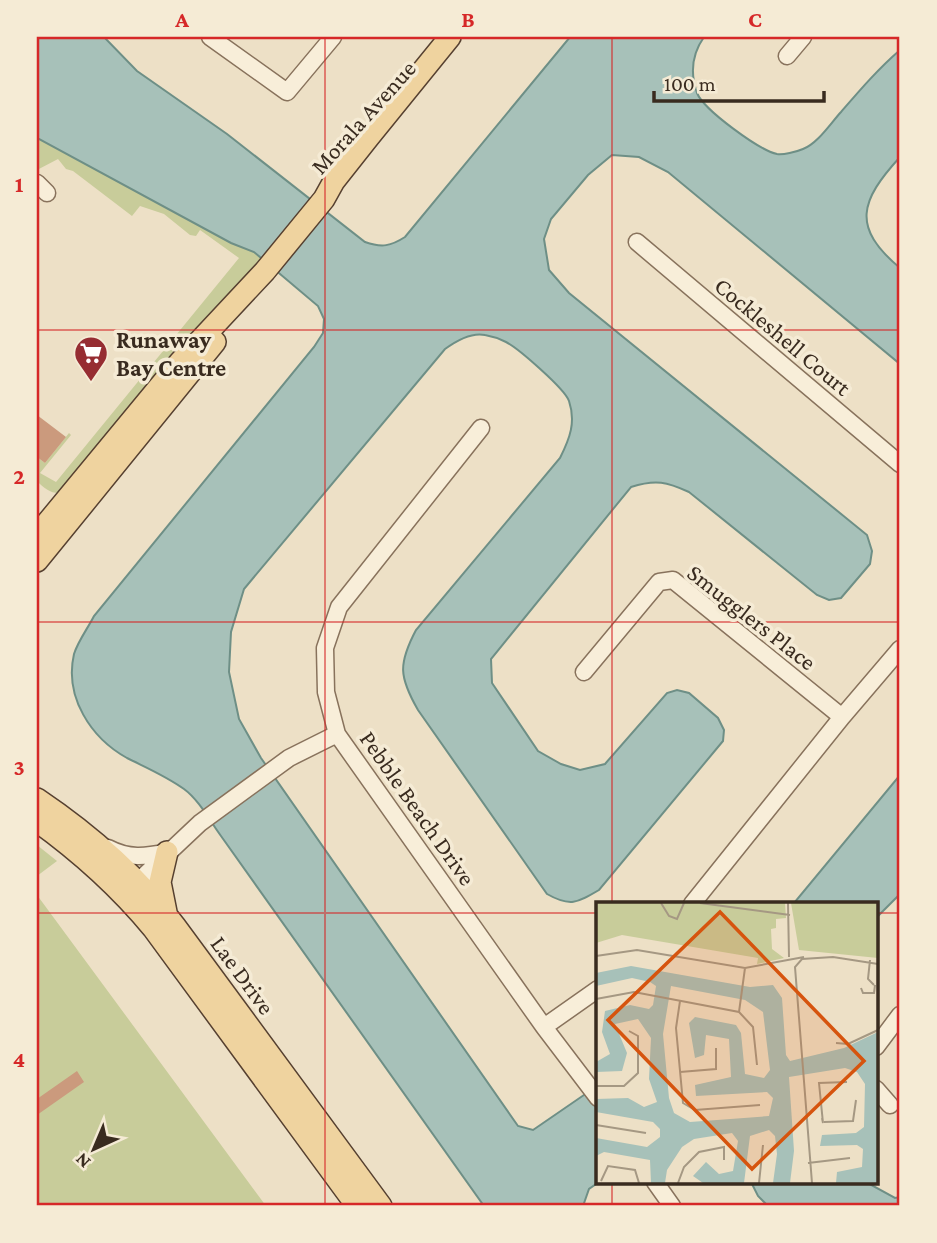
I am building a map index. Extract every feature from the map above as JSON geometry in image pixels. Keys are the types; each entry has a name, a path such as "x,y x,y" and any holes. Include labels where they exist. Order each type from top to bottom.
{"main road":[{"name":"Morala Avenue","path":"324,199 334,181 450,37"},
{"name":"Morala Avenue","path":"37,535 180,362 248,291 324,199 384,137 467,37"},
{"name":"Morala Avenue","path":"37,561 198,364 240,307 248,291"},
{"name":"Lae Drive","path":"37,799 93,841 131,889 165,943 357,1206"},
{"name":"Lae Drive","path":"37,821 168,917 381,1206"},
{"path":"167,852 160,882 168,917"}],"street":[{"path":"210,37 288,92 333,37"},
{"path":"788,56 803,37"},
{"name":"Cockleshell Court","path":"637,242 900,464"},
{"name":"Pebble Beach Drive","path":"481,428 339,607 325,648 327,692 337,734 544,1027 594,1093"},
{"name":"Smugglers Place","path":"584,672 659,582 673,580 842,717"},
{"path":"694,902 900,649"},
{"path":"131,889 200,823 297,754 337,734"},
{"path":"93,841 132,857 144,858 167,852"},
{"path":"544,1027 596,990"},
{"path":"878,1044 900,1015"},
{"path":"878,1091 890,1105"},
{"path":"656,1184 672,1206"}],"green space":[{"path":"37,138 231,243 254,252 266,261 61,493 48,490 37,481 37,457 45,463 69,433 71,435 40,473 56,482 239,258 200,230 196,236 190,235 164,214 140,206 132,216 73,171 66,169 58,159 37,170"},
{"path":"37,845 57,861 37,876"},
{"path":"37,895 266,1206 37,1206"}],"water":[{"path":"37,37 104,37 137,71 227,134 365,242 376,245 391,244 405,237 570,37 704,37 697,50 693,71 697,93 721,119 777,154 800,150 814,142 869,80 900,50 900,157 876,187 867,214 868,226 874,240 900,268 900,364 668,172 639,157 612,155 588,175 551,219 544,239 549,270 569,293 867,535 872,551 870,564 841,598 829,600 817,595 689,492 661,483 631,487 491,659 492,683 538,751 561,764 580,770 605,764 667,693 677,690 689,693 718,718 724,730 723,741 599,890 573,902 562,901 547,894 418,710 404,679 406,652 416,630 560,458 569,437 572,416 566,395 512,346 480,334 464,338 445,349 244,589 231,632 229,672 239,719 261,758 518,1126 533,1130 596,1087 596,1184 589,1189 583,1206 484,1206 199,805 177,784 114,750 83,715 73,686 72,670 76,649 94,616 314,347 323,333 324,319 318,306 254,252 231,243 37,138"},
{"path":"900,775 900,894 878,916 878,902 795,902"},
{"path":"752,1184 870,1184 895,1198 900,1197 900,1206 768,1206 758,1196"}],"building":[{"path":"37,415 66,437 45,463 37,457"},
{"path":"77,1071 84,1082 37,1115 37,1099"}],"place":[{"name":"Runaway Bay Centre","path":"91,383"}]}
